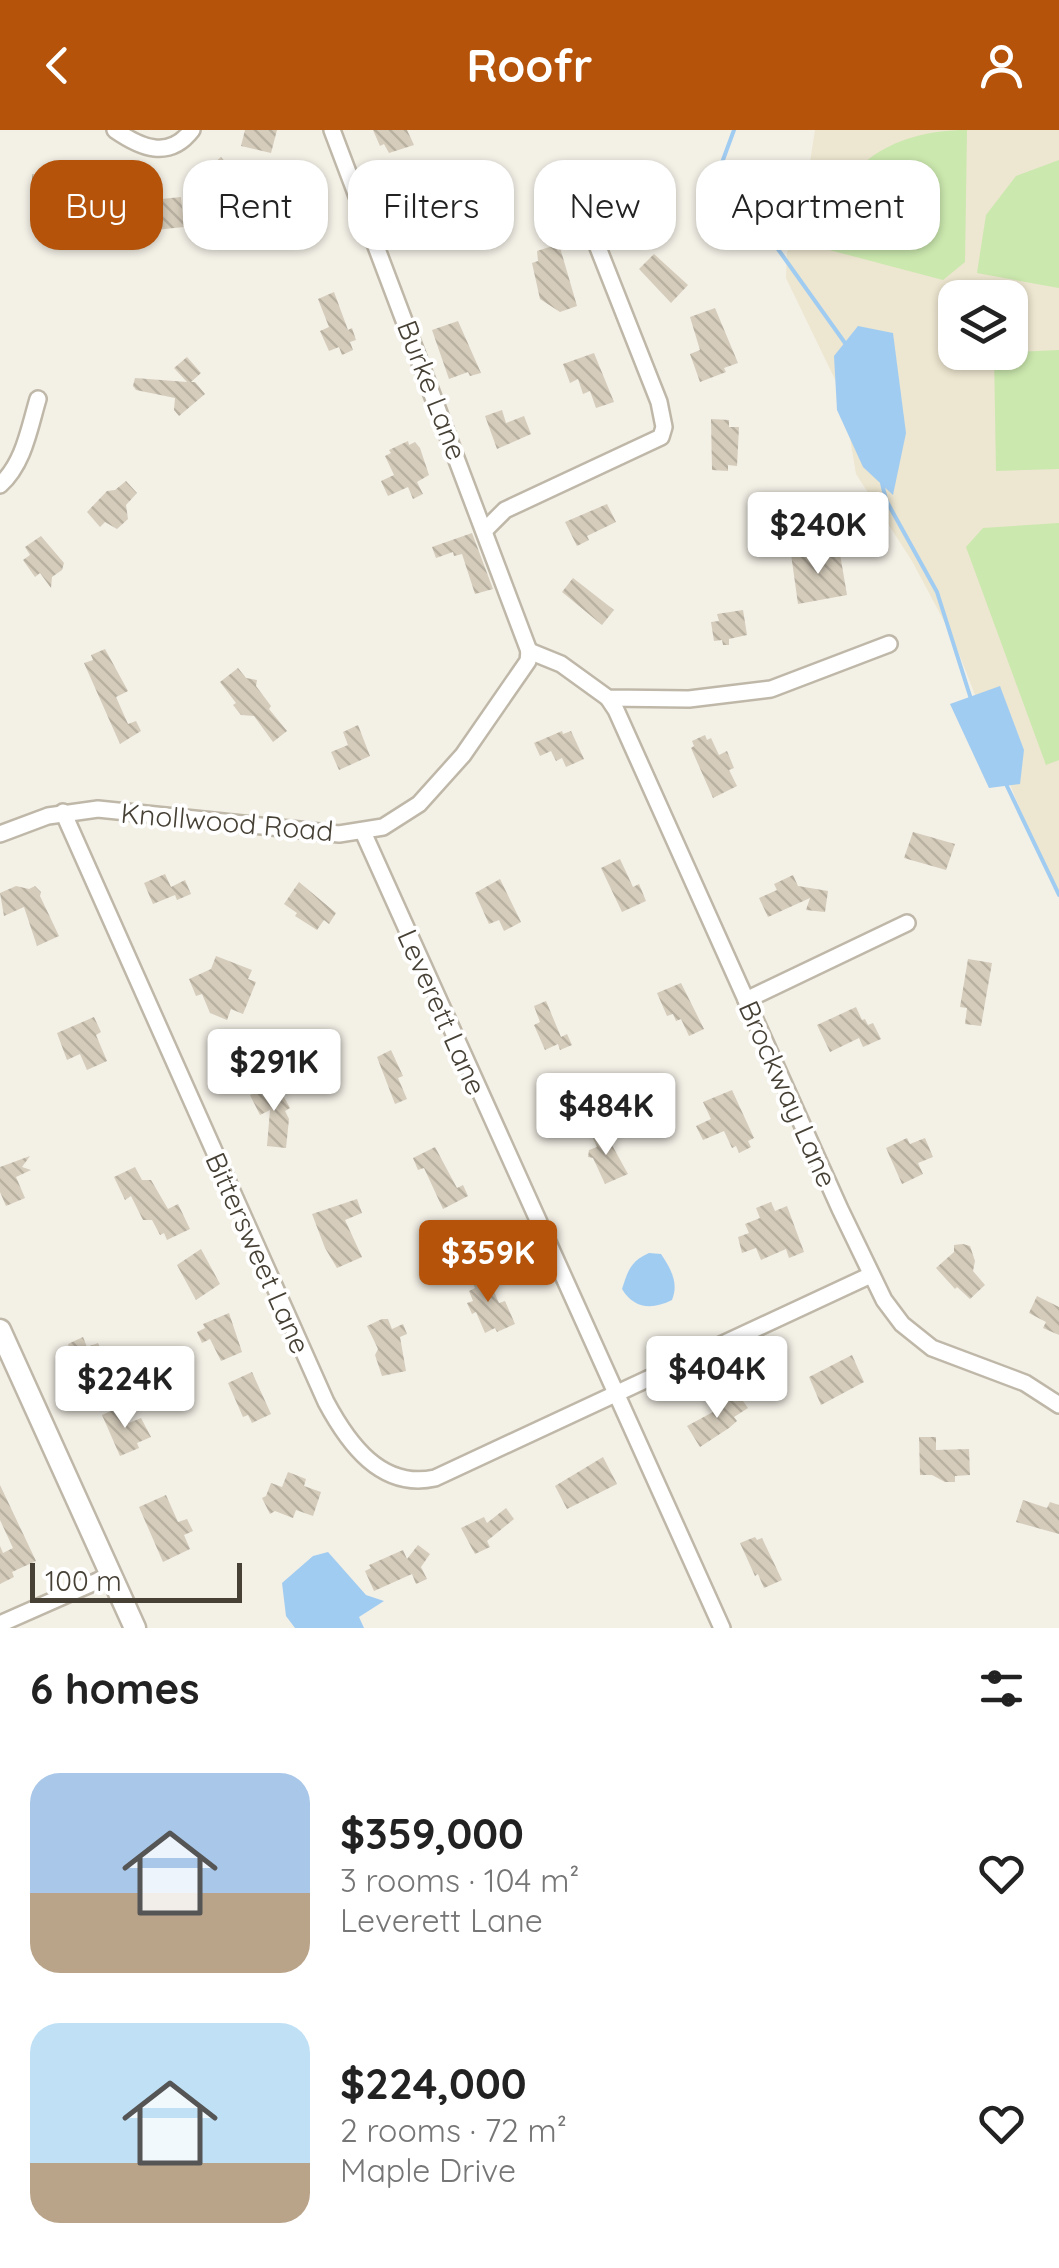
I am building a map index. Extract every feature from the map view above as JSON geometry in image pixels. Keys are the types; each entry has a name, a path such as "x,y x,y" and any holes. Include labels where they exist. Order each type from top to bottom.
{"street":[{"path":"115,130 148,149 161,150 178,144 192,130"},
{"name":"Burke Lane","path":"332,130 530,651"},
{"path":"485,530 505,510 661,438 664,427 659,402 598,250"},
{"path":"0,485 12,474 21,455 38,398"},
{"path":"530,651 561,664 608,698 689,698 748,694 837,666 889,644"},
{"name":"Knollwood Road","path":"0,834 63,812 98,809 339,834 383,827 419,804 463,755 528,661 530,651"},
{"name":"Brockway Lane","path":"608,698 871,1276 902,1324 932,1348 1026,1383 1059,1405"},
{"name":"Bittersweet Lane","path":"63,812 326,1402 347,1440 372,1464 411,1481 435,1478 614,1394"},
{"name":"Leverett Lane","path":"363,832 722,1628"},
{"path":"746,1000 906,923"},
{"path":"614,1394 871,1276"},
{"path":"0,1330 135,1628"},
{"path":"0,1624 111,1575"}],"shaded area":[{"path":"815,130 1059,130 1059,896 1019,807 952,636 912,561 856,474 843,396 786,278 787,252 940,250 940,160 810,160"}],"green space":[{"path":"967,130 965,262 943,280 829,250 940,250 940,160 868,160 890,146 939,132"},
{"path":"1059,160 1059,288 977,273 986,215 1016,176"},
{"path":"1059,350 1059,469 996,471 994,370 1028,370 1028,351"},
{"path":"1059,523 1059,760 1046,765 966,547 983,528"}],"water":[{"path":"858,326 893,333 906,433 893,495 863,467 837,410 834,356"},
{"path":"1000,686 1024,750 1020,784 989,788 950,704"},
{"path":"649,1253 661,1254 675,1288 672,1300 651,1306 632,1301 622,1289 631,1267"},
{"path":"328,1552 366,1595 384,1601 359,1617 364,1628 295,1628 286,1616 282,1583 313,1556"}],"building":[{"path":"245,130 277,130 271,153 241,146"},
{"path":"373,130 407,130 414,145 389,153 384,144 380,146"},
{"path":"181,197 183,227 163,229 163,199"},
{"path":"561,250 577,306 560,312 540,299 532,263 538,261 537,251"},
{"path":"654,254 688,285 671,303 639,269"},
{"path":"334,292 348,330 352,328 356,340 350,342 353,350 342,355 339,347 329,351 320,331 329,327 318,299"},
{"path":"715,308 738,363 700,382 690,354 700,350 690,317"},
{"path":"458,321 481,373 470,376 468,372 449,379 432,330"},
{"path":"594,353 614,402 596,408 590,391 583,394 578,379 570,383 563,364"},
{"path":"187,357 201,373 191,382 205,394 179,416 174,410 175,398 136,390 133,386 135,378 187,382 174,368"},
{"path":"502,410 506,423 524,416 531,434 497,449 485,416"},
{"path":"711,419 729,420 729,427 739,427 737,466 728,465 728,471 712,470"},
{"path":"408,441 420,448 429,475 417,482 423,494 413,499 408,487 388,496 381,481 394,475 385,456"},
{"path":"126,481 137,493 126,505 128,519 117,529 105,522 100,527 87,512 107,491"},
{"path":"607,504 616,522 587,536 589,540 577,546 565,522"},
{"path":"472,533 493,589 475,594 462,554 454,556 453,552 436,558 432,547"},
{"path":"41,536 64,563 62,570 52,577 51,588 40,573 35,577 23,560 30,555 25,547"},
{"path":"810,550 812,559 840,554 847,595 798,604 791,554"},
{"path":"573,578 614,610 602,625 562,592"},
{"path":"743,610 747,635 729,639 729,645 723,645 722,640 714,641 711,622 719,621 717,614"},
{"path":"105,649 128,691 116,697 128,724 136,721 141,731 120,744 84,663"},
{"path":"238,668 246,678 257,680 256,686 271,706 269,709 287,731 273,742 254,716 241,715 220,682"},
{"path":"358,725 370,756 339,770 331,752 348,745 343,732"},
{"path":"571,731 584,759 566,767 562,758 556,761 551,751 540,756 534,743"},
{"path":"705,735 707,740 711,738 719,755 727,751 734,768 729,770 737,786 713,798 691,748 692,741"},
{"path":"913,832 955,844 946,870 904,858"},
{"path":"620,859 633,887 639,884 646,901 622,912 601,868"},
{"path":"165,874 171,887 185,880 191,894 177,900 175,895 153,904 144,883"},
{"path":"793,875 798,886 828,891 825,912 806,910 810,898 768,917 759,898 777,890 774,884"},
{"path":"500,879 521,922 504,931 499,920 489,924 475,893"},
{"path":"299,882 336,913 329,924 324,920 317,930 284,904"},
{"path":"16,886 35,886 41,892 59,936 37,946 24,907 4,916 0,893"},
{"path":"216,956 252,970 248,979 256,982 243,1014 231,1009 227,1020 210,1013 202,994 196,996 189,979 211,969"},
{"path":"968,959 992,963 981,1026 965,1024 967,1008 960,1007"},
{"path":"681,983 704,1029 689,1036 681,1019 676,1021 673,1014 667,1016 657,993"},
{"path":"546,1001 561,1037 567,1034 572,1045 560,1050 558,1044 545,1050 534,1025 540,1022 534,1006"},
{"path":"856,1007 862,1020 868,1025 873,1023 881,1039 863,1047 859,1038 830,1052 817,1025"},
{"path":"94,1017 101,1032 96,1035 107,1061 87,1070 80,1054 67,1060 57,1033"},
{"path":"391,1050 403,1076 398,1078 407,1099 395,1104 377,1057"},
{"path":"276,1083 290,1108 285,1111 289,1119 286,1148 267,1146 270,1110 260,1115 250,1095"},
{"path":"732,1090 754,1138 748,1141 751,1147 739,1153 724,1131 703,1140 696,1126 711,1119 703,1102"},
{"path":"603,1129 628,1174 605,1184 593,1158 588,1157 589,1150 597,1147 591,1134"},
{"path":"907,1138 910,1144 925,1138 933,1157 918,1163 923,1174 902,1184 886,1148"},
{"path":"435,1147 457,1188 463,1185 468,1196 443,1209 424,1168 418,1170 413,1158"},
{"path":"30,1156 22,1167 31,1170 16,1177 25,1198 6,1206 0,1192 0,1167"},
{"path":"135,1167 142,1180 151,1180 168,1209 178,1204 190,1229 167,1240 152,1220 143,1220 131,1196 125,1200 114,1177"},
{"path":"357,1199 362,1213 345,1220 362,1257 337,1268 312,1214"},
{"path":"771,1202 775,1211 787,1206 804,1252 789,1258 786,1249 761,1260 756,1248 742,1253 738,1237 749,1233 745,1224 760,1218 756,1208"},
{"path":"954,1245 970,1246 975,1261 973,1271 985,1285 970,1299 936,1268 954,1252"},
{"path":"201,1249 220,1284 196,1300 177,1265"},
{"path":"484,1269 499,1303 505,1301 515,1324 497,1332 495,1328 485,1333 476,1312 472,1314 467,1303 473,1301 469,1291 475,1288 469,1275"},
{"path":"1037,1296 1059,1307 1059,1335 1043,1328 1046,1322 1029,1313"},
{"path":"229,1313 242,1352 221,1361 210,1339 202,1343 197,1332 205,1328 203,1324"},
{"path":"388,1319 392,1329 403,1324 407,1334 400,1337 406,1371 382,1376 375,1355 378,1349 367,1326"},
{"path":"83,1337 87,1347 98,1343 111,1372 106,1374 110,1383 88,1393 68,1344"},
{"path":"852,1355 864,1382 821,1405 809,1377"},
{"path":"252,1372 271,1414 252,1423 248,1415 243,1417 228,1383"},
{"path":"738,1394 748,1408 734,1417 737,1421 729,1428 700,1447 687,1426"},
{"path":"122,1406 129,1423 141,1418 151,1437 137,1443 139,1448 120,1456 102,1415"},
{"path":"919,1437 936,1437 936,1450 969,1449 970,1475 955,1476 955,1482 945,1482 932,1475 920,1475"},
{"path":"603,1457 617,1484 567,1509 555,1486"},
{"path":"288,1472 306,1479 304,1486 321,1492 313,1516 296,1510 293,1518 275,1511 270,1514 262,1498 271,1483 282,1487"},
{"path":"0,1485 36,1561 12,1572 14,1577 0,1584 0,1546 3,1553 13,1548 0,1520"},
{"path":"166,1495 178,1522 187,1519 193,1531 184,1535 190,1549 163,1562 139,1507"},
{"path":"1023,1500 1047,1508 1050,1502 1059,1505 1059,1534 1016,1522"},
{"path":"506,1508 514,1519 487,1541 490,1547 475,1554 461,1528 484,1517 487,1523"},
{"path":"762,1538 782,1580 764,1588 740,1543"},
{"path":"418,1545 430,1554 421,1567 427,1579 416,1584 412,1574 374,1591 365,1571 371,1568 369,1565 403,1550 407,1559"}],"waterway":[{"path":"734,130 720,168 845,343"},
{"path":"882,483 886,500 937,592 971,699"},
{"path":"1005,782 1059,895"}]}
